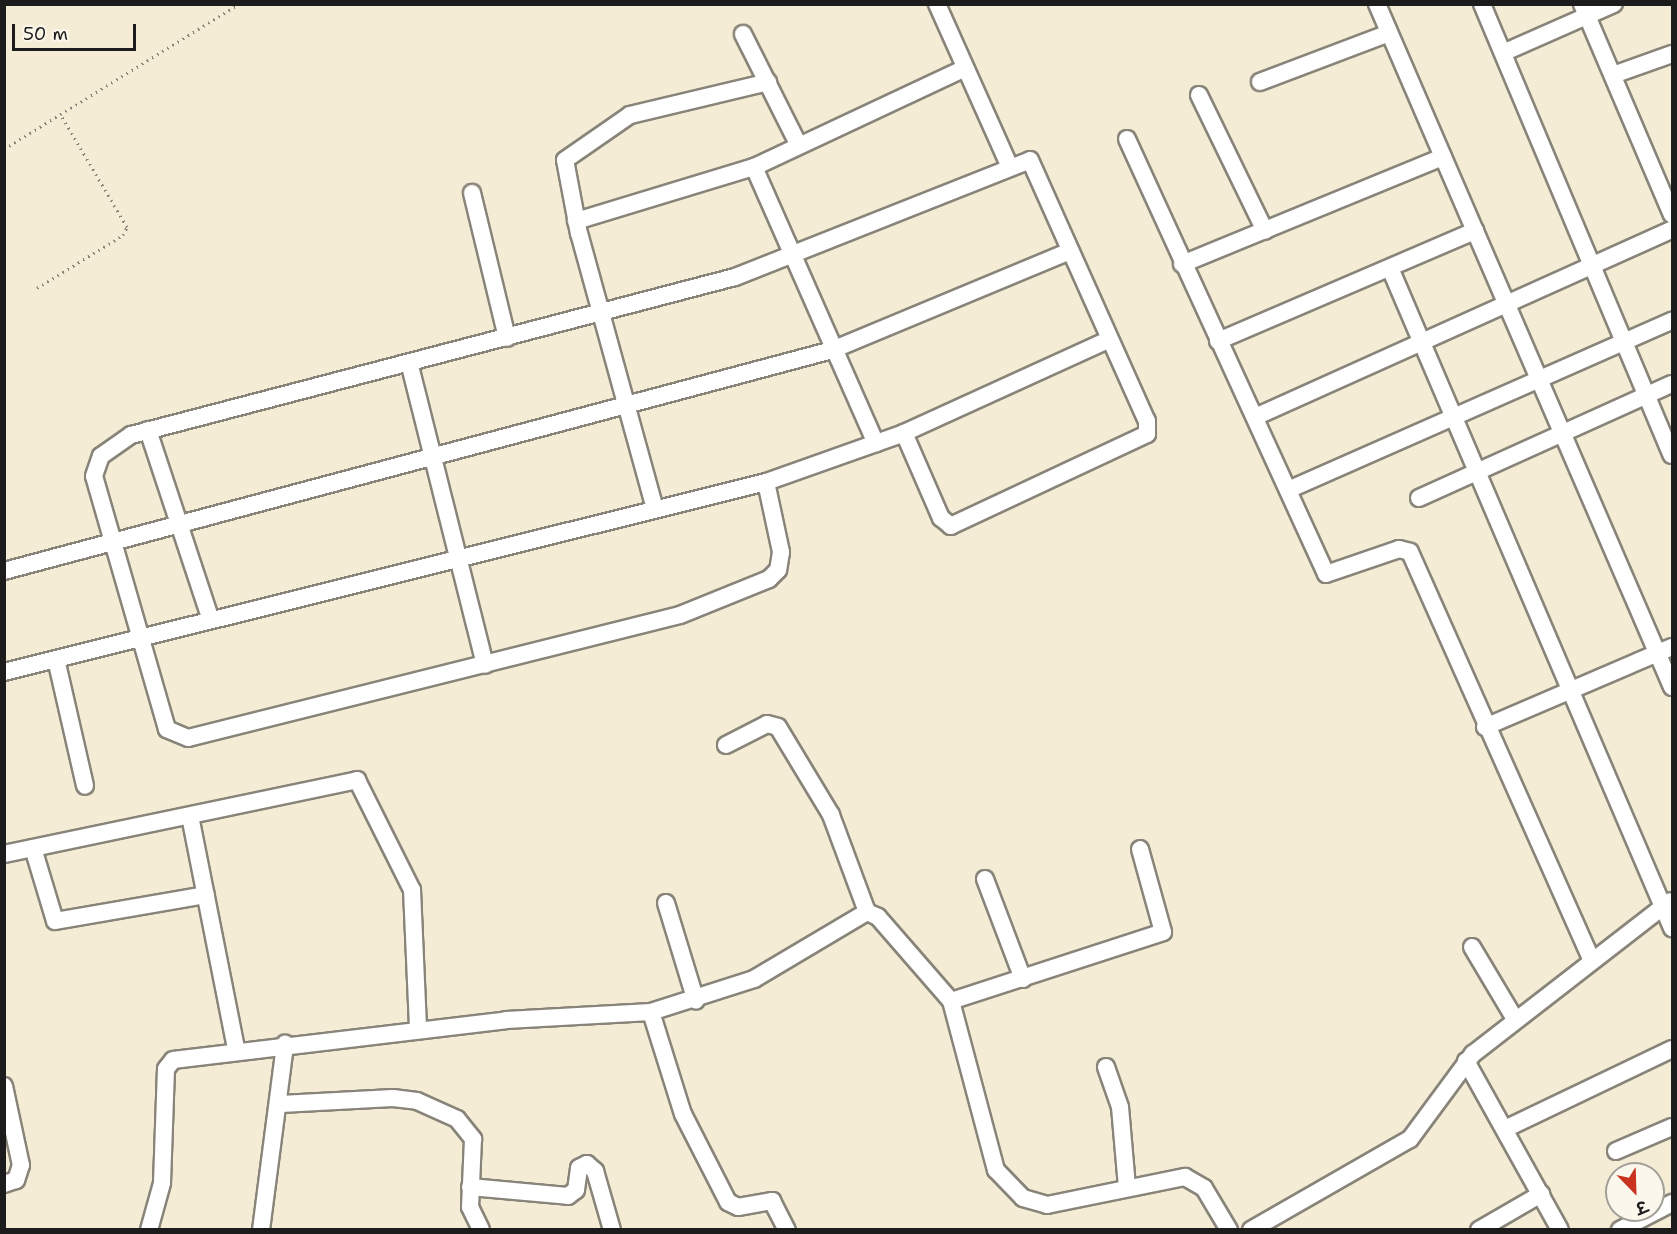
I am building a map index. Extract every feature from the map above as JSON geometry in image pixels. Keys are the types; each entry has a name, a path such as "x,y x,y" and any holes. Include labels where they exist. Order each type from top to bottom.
{"street":[{"path":"937,4 1009,165"},
{"path":"1377,4 1562,432 1665,650 1672,687"},
{"path":"1482,4 1595,265 1672,455"},
{"path":"1504,52 1585,10 1614,4"},
{"path":"1585,10 1672,215"},
{"path":"1260,82 1389,33"},
{"path":"743,34 798,144"},
{"path":"1613,75 1672,54"},
{"path":"576,221 754,167 798,144 965,68"},
{"path":"655,509 629,407 576,221 564,165 569,155 630,115 768,82"},
{"path":"1199,96 1265,231"},
{"path":"1127,139 1182,264 1328,576 1399,549 1410,552 1485,727 1592,960"},
{"path":"1182,264 1443,157"},
{"path":"766,482 781,552 778,570 769,579 680,615 485,665 178,737 167,729 111,539 95,468 107,450 148,430 410,366 507,338 603,315 791,257 1026,159 1033,164 1108,340 1147,421 1147,434 956,525 941,518 904,433"},
{"path":"754,167 832,350 876,443"},
{"path":"472,193 507,338"},
{"path":"1255,417 1507,306 1672,230"},
{"path":"1218,341 1475,231"},
{"path":"4,571 111,539 435,458 832,350 1070,251"},
{"path":"1390,268 1570,691 1669,903 1672,927"},
{"path":"1288,490 1672,321"},
{"path":"4,672 210,618 766,482 904,433 1108,340"},
{"path":"410,366 435,458 485,665"},
{"path":"1419,498 1672,384"},
{"path":"148,430 210,618"},
{"path":"1485,727 1665,650"},
{"path":"56,659 85,786"},
{"path":"726,745 767,724 778,727 831,816 867,912 878,917 951,1001 992,1158 1003,1180 1036,1205 1127,1187 1192,1178 1204,1188 1229,1230"},
{"path":"4,854 361,782 412,890 418,1030"},
{"path":"190,816 236,1048"},
{"path":"33,848 56,921 206,895"},
{"path":"951,1001 1163,932 1140,849"},
{"path":"985,879 1023,979"},
{"path":"666,903 696,1001"},
{"path":"1251,1230 1406,1143 1466,1061 1515,1019 1669,903"},
{"path":"150,1230 162,1183 168,1063 236,1048 418,1030 651,1012 696,1001 754,979 867,912"},
{"path":"1472,947 1515,1019"},
{"path":"651,1012 683,1114 728,1202 738,1207 772,1201 787,1230"},
{"path":"261,1230 281,1104 285,1044"},
{"path":"1507,1128 1672,1049"},
{"path":"1466,1061 1507,1128 1560,1230"},
{"path":"1106,1067 1120,1107 1127,1187"},
{"path":"4,1086 21,1165 16,1180 4,1184"},
{"path":"281,1104 393,1098 417,1101 469,1130 470,1207 481,1230"},
{"path":"1616,1151 1672,1127"},
{"path":"470,1187 568,1196 576,1190 579,1168 587,1164 595,1171 612,1230"},
{"path":"1479,1230 1541,1194"},
{"path":"1620,1230 1672,1203"}],"path":[{"path":"4,149 239,4"},
{"path":"37,288 123,235 127,227 61,115"}]}
